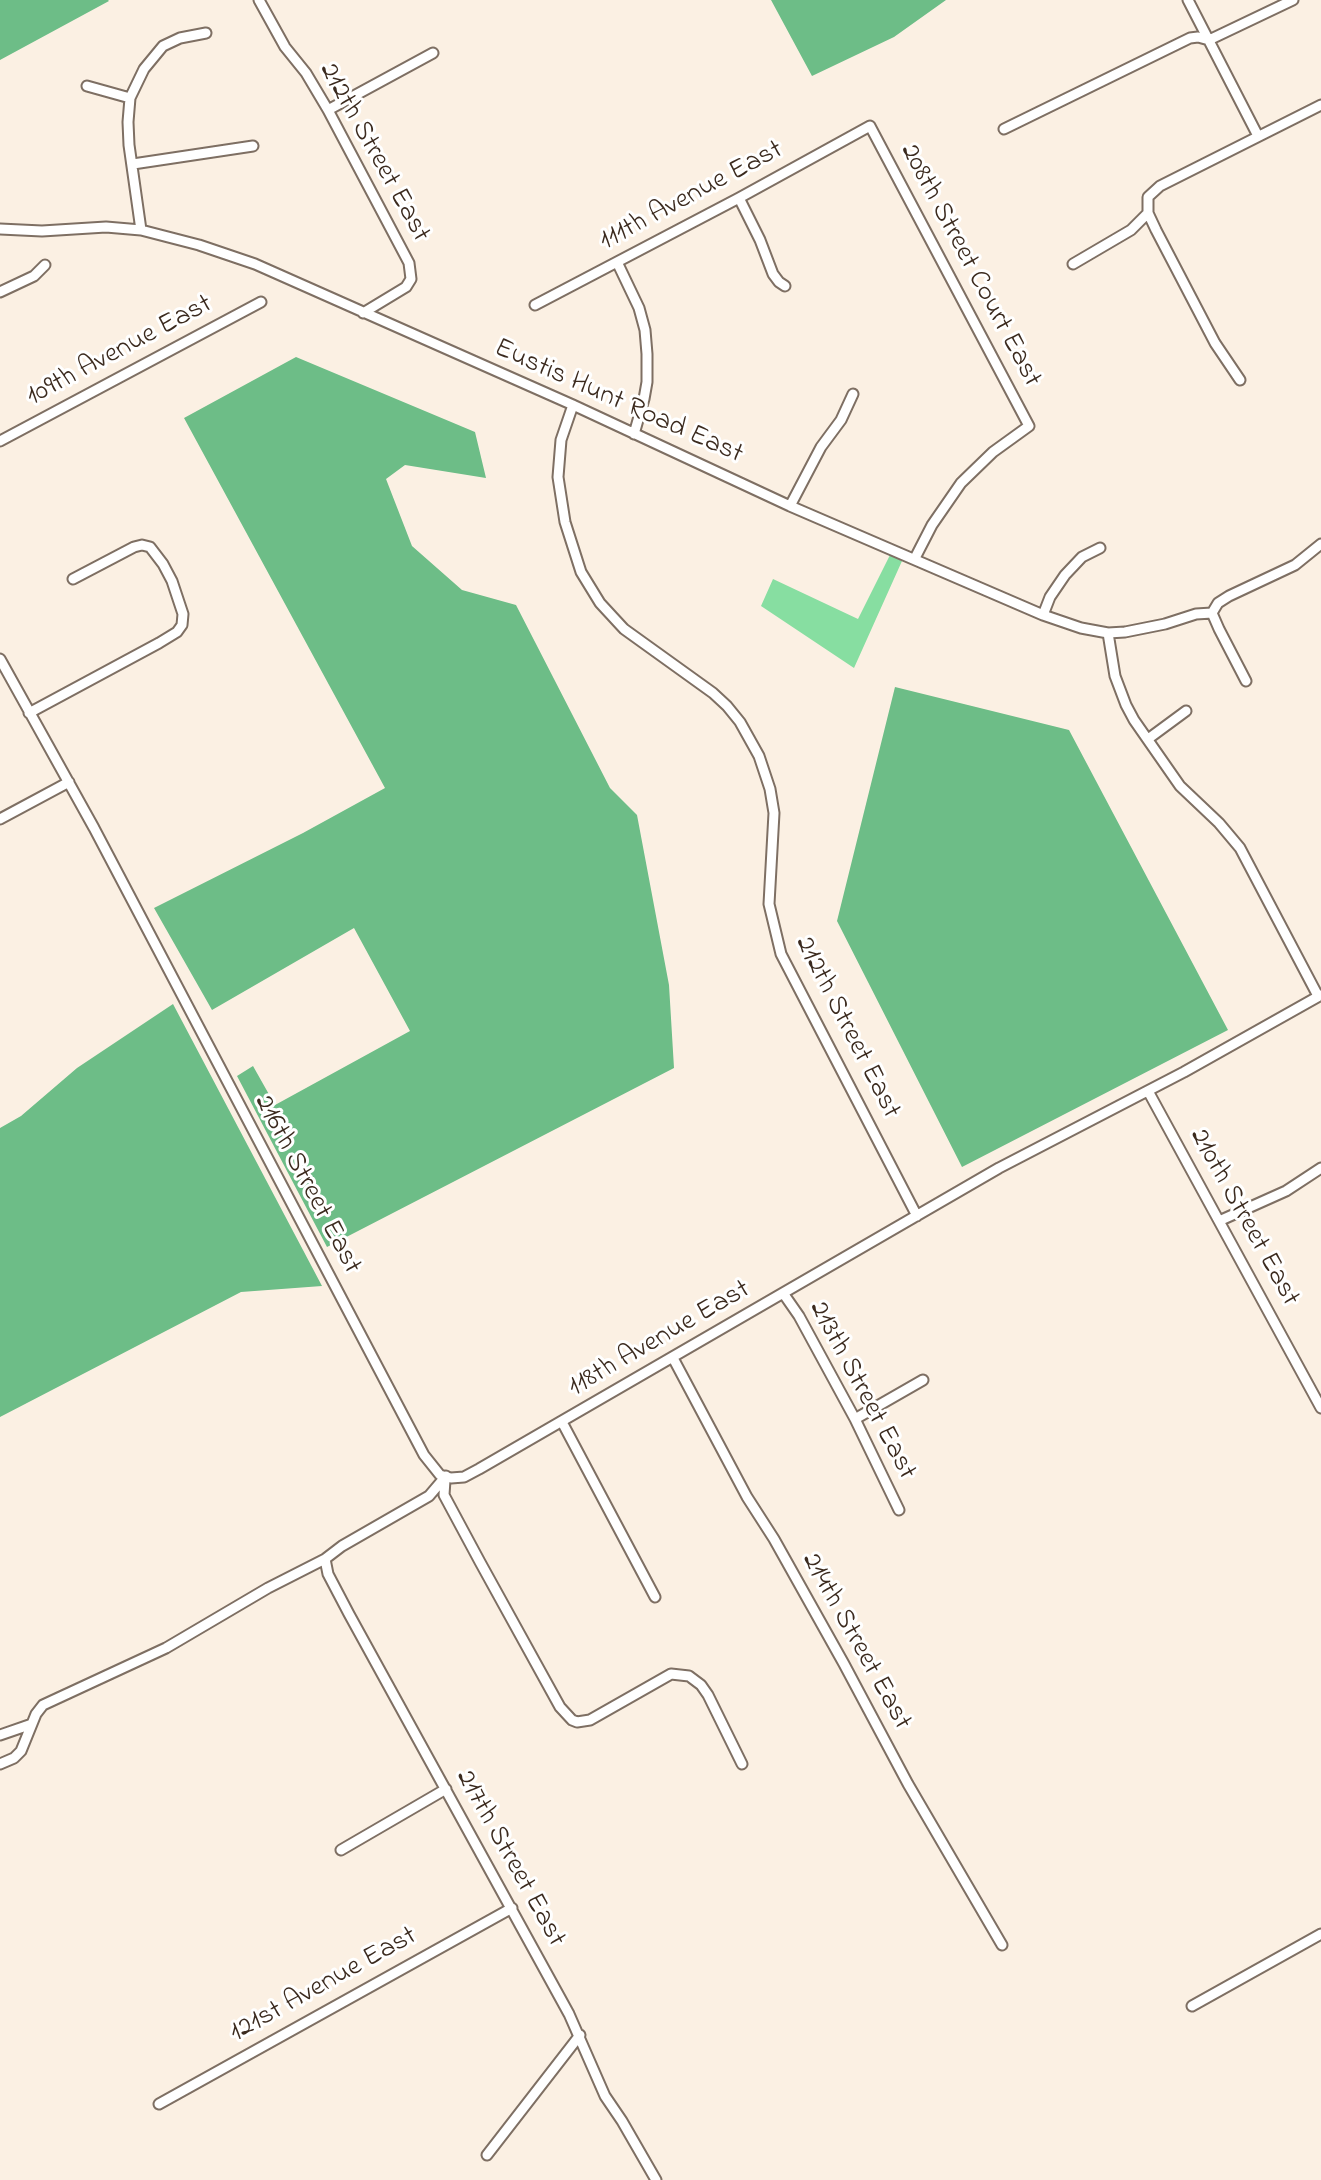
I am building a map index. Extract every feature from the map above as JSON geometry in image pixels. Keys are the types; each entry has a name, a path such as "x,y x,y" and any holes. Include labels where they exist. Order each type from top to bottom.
{"street":[{"name":"212th Street East","path":"259,0 285,47 306,73 328,110 403,250 411,272 406,287 363,313"},
{"path":"1188,0 1258,136"},
{"path":"1004,129 1190,38 1209,40 1293,0"},
{"path":"141,230 129,145 130,98 144,69 163,46 180,38 206,33"},
{"path":"328,110 433,53"},
{"path":"87,86 130,98"},
{"path":"1240,380 1215,343 1148,208 1148,197 1154,189 1321,105"},
{"name":"111th Avenue East","path":"535,305 870,126"},
{"name":"208th Street Court East","path":"870,126 1029,426 993,452 961,483 932,525 915,558"},
{"path":"133,164 253,146"},
{"path":"739,198 773,274 785,286"},
{"path":"1073,264 1131,230 1148,208"},
{"name":"Eustis Hunt Road East","path":"0,229 42,231 106,227 141,230 255,264 573,405 790,506 1043,615 1081,628 1108,633 1142,630 1196,614 1212,613"},
{"path":"617,262 639,308 645,330 647,382 634,434"},
{"path":"0,292 34,276 45,265"},
{"name":"109th Avenue East","path":"0,441 261,302"},
{"path":"790,506 853,394"},
{"name":"212th Street East","path":"573,405 561,440 558,477 565,522 581,572 600,603 624,629 727,706 759,756 766,773 774,813 769,904 781,954 917,1216"},
{"path":"1246,681 1212,613 1218,603 1229,596 1295,565 1321,544"},
{"path":"29,713 159,643 177,632 182,625 183,614 172,581 150,547 134,547 73,579"},
{"path":"1043,615 1050,597 1065,575 1082,557 1100,548"},
{"path":"1108,633 1112,662 1134,720 1180,786 1240,848 1319,996"},
{"name":"216th Street East","path":"0,659 69,782 424,1455 436,1471 446,1476"},
{"path":"1148,739 1186,711"},
{"path":"0,819 69,782"},
{"name":"118th Avenue East","path":"0,1764 21,1751 43,1705 166,1648 268,1588 325,1559 429,1496 446,1476 464,1477 999,1168 1148,1091 1319,996"},
{"name":"210th Street East","path":"1148,1091 1321,1408"},
{"path":"1219,1221 1286,1191 1321,1168"},
{"name":"213th Street East","path":"783,1293 799,1316 855,1419 899,1510"},
{"name":"214th Street East","path":"673,1358 747,1497 774,1539 908,1784 1002,1945"},
{"path":"855,1419 923,1380"},
{"path":"562,1422 655,1597"},
{"path":"446,1476 444,1495 560,1707 572,1720 590,1720 671,1674 689,1676 708,1695 742,1764"},
{"name":"217th Street East","path":"325,1559 328,1574 580,2035 605,2096 656,2180"},
{"name":"118th Avenue East","path":"0,1735 32,1724"},
{"path":"341,1850 446,1789"},
{"name":"121st Avenue East","path":"159,2104 512,1908"},
{"path":"1192,2006 1321,1934"},
{"path":"487,2155 580,2035"}],"green space":[{"path":"0,0 108,0 109,1 0,60"},
{"path":"771,0 946,0 894,37 812,76"},
{"path":"296,357 475,432 486,478 405,465 386,479 412,546 462,590 516,605 610,788 637,815 669,985 674,1068 327,1247 237,1076 253,1066 275,1105 410,1031 354,928 212,1010 154,908 385,788 184,418"},
{"path":"890,555 902,561 854,668 761,606 773,579 858,619"},
{"path":"895,687 1069,730 1228,1030 962,1167 837,921"},
{"path":"173,1004 322,1286 241,1292 0,1417 0,1128 21,1116 77,1068"}]}
